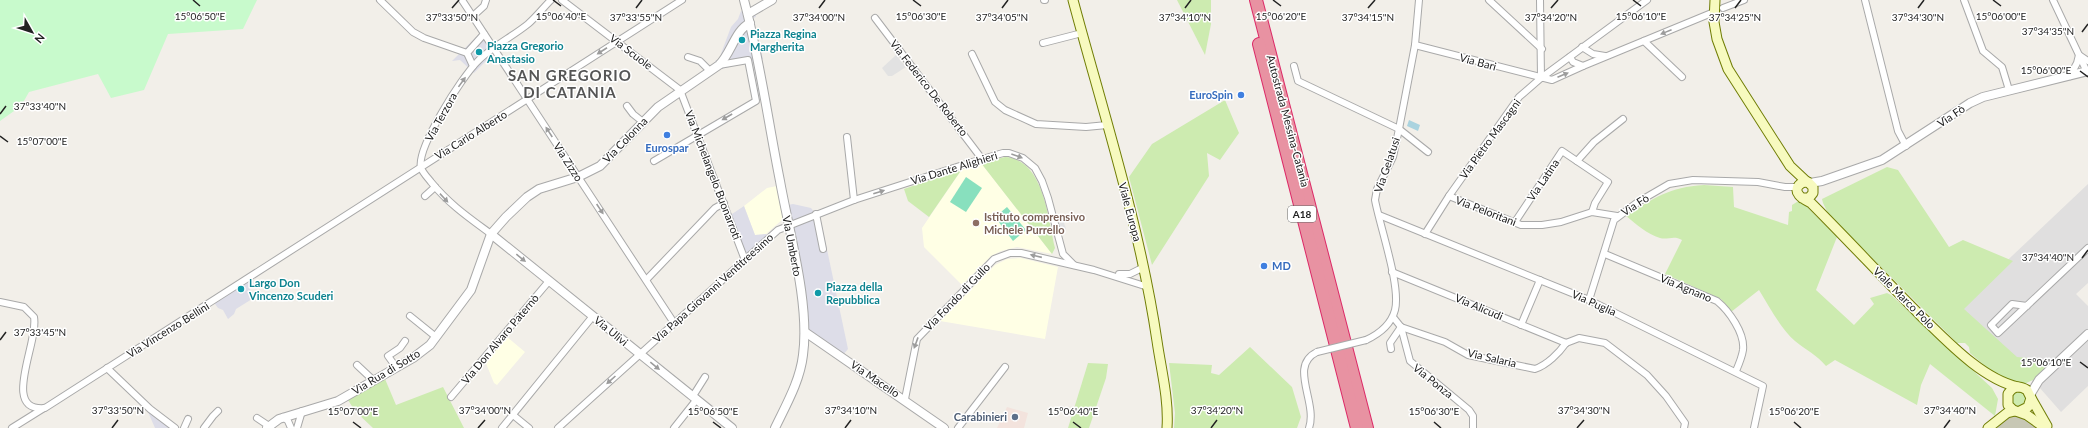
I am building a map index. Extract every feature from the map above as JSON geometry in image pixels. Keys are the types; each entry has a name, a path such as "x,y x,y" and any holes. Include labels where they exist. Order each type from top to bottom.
{"highway":[{"name":"Autostrada Messina-Catania","path":"1248,0 1357,428"},
{"path":"1253,0 1362,428"},
{"name":"Autostrada Messina-Catania","path":"1256,0 1367,428"}],"main road":[{"name":"Viale Europa","path":"1073,0 1144,267 1167,411 1167,428"},
{"path":"1715,0 1714,12 1717,39 1728,69 1790,166 1811,187 1827,220"},
{"path":"1790,166 1799,193"},
{"path":"1799,193 1802,183 1811,187"},
{"path":"1799,193 1810,197 1811,187"},
{"name":"Viale Marco Polo","path":"1799,193 1942,335 1984,371"},
{"path":"1984,371 2007,384 2020,387 2031,397 2039,414 2049,428"},
{"path":"1984,371 2007,399 2009,407 2046,428"},
{"path":"1991,425 2007,399 2010,390 2020,387"},
{"path":"1991,425 2007,413 2028,407 2031,397"}],"street":[{"path":"380,0 413,32 424,38 465,52 472,68"},
{"name":"Via Zizzo","path":"462,0 647,279 674,323"},
{"path":"472,16 484,6 486,0"},
{"name":"Via Terzora","path":"421,167 424,148 434,127 472,68 493,48 529,24 551,0"},
{"name":"Via Scuole","path":"562,0 680,90"},
{"name":"Via Carlo Alberto","path":"421,167 682,0"},
{"path":"744,0 748,14 772,0"},
{"name":"Via Gelatusi","path":"1393,317 1397,301 1392,272 1375,200 1377,189 1392,156 1399,129 1414,45 1419,0"},
{"path":"1489,0 1542,49"},
{"path":"1540,0 1542,49 1541,78"},
{"name":"Via Pietro Mascagni","path":"1425,234 1449,196 1519,97 1541,78 1647,0"},
{"path":"1723,8 1744,0"},
{"path":"1865,0 1898,131 1906,146"},
{"path":"1964,0 1983,51 2002,67 2009,90"},
{"path":"2053,0 2087,72"},
{"name":"Via Bari","path":"1414,45 1552,80 1606,56 1714,12"},
{"name":"Via Umberto","path":"748,14 798,278 805,332 803,356 798,376 775,428"},
{"name":"Via Federico De Roberto","path":"875,18 982,159"},
{"path":"719,65 724,60 743,28 750,23"},
{"path":"1043,43 1082,33"},
{"path":"465,52 484,34"},
{"path":"1644,41 1682,77"},
{"path":"1582,48 1593,54 1606,56"},
{"path":"972,54 995,102 1005,110 1036,124 1086,127 1107,125"},
{"path":"2078,55 2088,61"},
{"path":"2070,76 2077,63 2078,55"},
{"path":"688,57 700,61 710,71"},
{"path":"1570,57 1573,62 1584,66"},
{"path":"654,161 756,101 748,60 719,65"},
{"name":"Via Colonna","path":"491,234 527,197 539,189 578,177 600,166 658,107 680,90 719,65"},
{"path":"1294,66 1298,81 1399,129 1428,152"},
{"name":"Via Fò","path":"1811,187 1822,181 1882,160 1906,146 1970,103 2009,90 2087,72"},
{"name":"Via Michelangelo Buonarroti","path":"680,90 745,260"},
{"path":"627,106 632,114 643,122"},
{"path":"1577,161 1594,142 1623,119"},
{"path":"847,137 854,200"},
{"name":"Via Latina","path":"1515,222 1562,151 1608,182 1595,203 1592,212"},
{"name":"Via Dante Alighieri","path":"816,214 854,200 982,159 1003,153 1009,154 1023,158 1035,168 1042,181 1048,198 1063,254 1074,265"},
{"path":"421,167 452,206 491,234"},
{"name":"Via Vincenzo Bellini","path":"12,428 421,167"},
{"name":"Via Fò","path":"1589,300 1605,254 1614,220 1617,216 1669,184 1693,180 1758,182 1785,187 1799,193"},
{"path":"425,196 435,186"},
{"name":"Via Peloritani","path":"1449,196 1515,222 1542,225 1561,222 1592,212 1617,216"},
{"path":"647,279 715,208 724,203"},
{"path":"816,214 824,250"},
{"name":"Via Papa Giovanni Ventitreesimo","path":"558,428 778,230 816,214"},
{"name":"Via Puglia","path":"1379,215 1589,300 1764,386 1754,428"},
{"name":"Via Ulivi","path":"491,234 732,428"},
{"name":"Via Rua di Sotto","path":"268,427 283,417 338,402 373,380 413,358 430,345 471,290 491,234"},
{"path":"1053,260 1059,253 1060,244"},
{"path":"2027,306 2012,304 1991,325 1998,333 2027,306 2088,248"},
{"name":"Via Fondo di Gullo","path":"905,399 917,339 986,266 1000,256 1010,253 1021,253 1106,274"},
{"name":"Via Agnano","path":"1605,254 1717,301 1738,329 1743,342 1743,350 1736,371"},
{"path":"1106,274 1130,274 1144,267"},
{"name":"Via Alicudi","path":"1392,272 1566,343"},
{"path":"1106,274 1148,287"},
{"path":"1521,325 1540,280"},
{"name":"Via Don Alvaro Paternò","path":"451,397 549,281"},
{"path":"0,302 24,307 34,317 35,331 20,370 16,384 16,392 22,402 29,407 45,408"},
{"path":"410,316 436,337"},
{"path":"502,428 593,316"},
{"path":"1309,428 1311,408 1304,369 1308,358 1317,352 1366,340 1384,329 1393,317 1401,327 1390,344 1391,349"},
{"name":"Via Salaria","path":"1401,327 1445,342 1468,355 1535,369 1540,367 1558,353 1566,343"},
{"name":"Via Ponza","path":"1401,327 1410,361 1469,410 1474,416 1472,428"},
{"name":"Via Macello","path":"805,332 905,399 939,427"},
{"path":"2031,397 2039,380 2088,334"},
{"path":"1566,343 1579,338 1605,342 1652,381 1666,396 1685,423 1684,428"},
{"path":"396,367 388,356 400,348 405,341"},
{"path":"357,364 373,380"},
{"path":"958,428 1005,367"},
{"path":"107,368 150,410 175,428"},
{"path":"674,428 695,398 705,377"},
{"path":"2020,387 2039,380"},
{"path":"204,428 218,411"},
{"path":"297,428 302,411"},
{"path":"513,415 529,428"},
{"path":"283,417 290,424 291,428"},
{"path":"256,418 268,427"},
{"path":"184,428 188,419"}],"shaded area":[{"name":"Piazza Regina Margherita","path":"741,11 748,14 754,11 756,17 753,18 763,59 721,69 715,61 719,59 731,27 738,19"},
{"name":"Piazza Gregorio Anastasio","path":"482,31 495,52 474,73 460,60 452,61"},
{"path":"896,55 906,67 892,76 888,76 882,68"},
{"path":"753,59 761,100 758,101 749,60"},
{"name":"Istituto comprensivo Michele Purrello","path":"981,163 1052,254 1017,247 1001,251 991,256 962,285 924,247 922,228 962,169"},
{"path":"2088,184 2088,283 2076,294 2088,306 2088,386 2061,412 2039,387 1956,309"},
{"path":"777,186 783,219 766,234 755,235 744,206 767,188"},
{"name":"Piazza della Repubblica","path":"793,204 811,208 821,221 848,349 842,356 805,332 788,205"},
{"path":"744,206 755,235 766,234 769,238 745,260 729,216"},
{"path":"1062,216 1066,229 1062,234 1057,218"},
{"path":"1021,258 1058,267 1045,339 940,321 995,265 1007,259"},
{"name":"Largo Don Vincenzo Scuderi","path":"248,279 252,299 236,309 234,314 228,319 223,310 218,308 213,301"},
{"path":"506,336 525,352 497,385 494,383 485,361"},
{"name":"Carabinieri","path":"1007,407 1028,413 1024,428 997,428"},
{"path":"150,409 175,428 155,428 148,412"},
{"path":"2014,415 2031,422 2038,428 1997,428 2008,417"}],"green space":[{"path":"0,0 257,0 243,29 168,34 144,90 111,98 98,74 29,92 21,106 0,121"},
{"path":"1177,0 1211,0 1211,24 1205,55"},
{"path":"1225,100 1239,133 1220,160 1207,153 1209,176 1152,265 1129,177 1152,144"},
{"path":"1005,157 1018,160 1028,168 1036,179 1042,192 1050,222 1055,248 1052,254 981,163"},
{"path":"1887,167 1898,170 1949,247 1963,240 2013,261 1964,309 2017,357 2027,358 2048,368 2035,379 2022,385 1999,378 1970,353 1969,347 1965,343 1957,343 1829,215 1822,199"},
{"path":"962,169 929,217 908,201 904,189"},
{"path":"966,177 982,188 966,212 950,202"},
{"path":"1704,185 1733,187 1734,207 1788,225 1789,212 1792,211 1792,205 1800,200 1837,237 1816,290 1854,325 1874,304 1870,298 1887,293 1891,295 1992,388 1998,399 1995,416 1930,364 1921,385 1917,405 1835,360 1826,366 1784,330 1759,290 1731,312 1721,299 1665,274 1682,240 1676,238 1660,238 1655,236 1626,216 1662,194 1681,188"},
{"path":"1007,207 1026,230 1013,241 995,217"},
{"path":"1250,347 1292,387 1301,417 1297,428 1174,428 1175,413 1169,363 1212,365 1211,373 1219,375"},
{"path":"1088,363 1108,364 1106,378 1089,428 1068,428"},
{"path":"385,379 396,405 443,387 464,428 373,428 355,411 348,400"},
{"path":"2018,390 2027,394 2025,407 2013,408 2009,397"}],"water":[{"path":"1409,120 1420,125 1418,131 1407,126"}],"place":[{"name":"Piazza Regina Margherita","path":"742,40"},
{"name":"Piazza Gregorio Anastasio","path":"479,52"},
{"name":"EuroSpin","path":"1241,95"},
{"name":"Eurospar","path":"667,135"},
{"name":"Istituto comprensivo Michele Purrello","path":"976,223"},
{"name":"MD","path":"1264,266"},
{"name":"Largo Don Vincenzo Scuderi","path":"241,289"},
{"name":"Piazza della Repubblica","path":"818,293"},
{"name":"Carabinieri","path":"1015,417"}],"district":[{"name":"SAN GREGORIO DI CATANIA","path":"570,84"}]}
